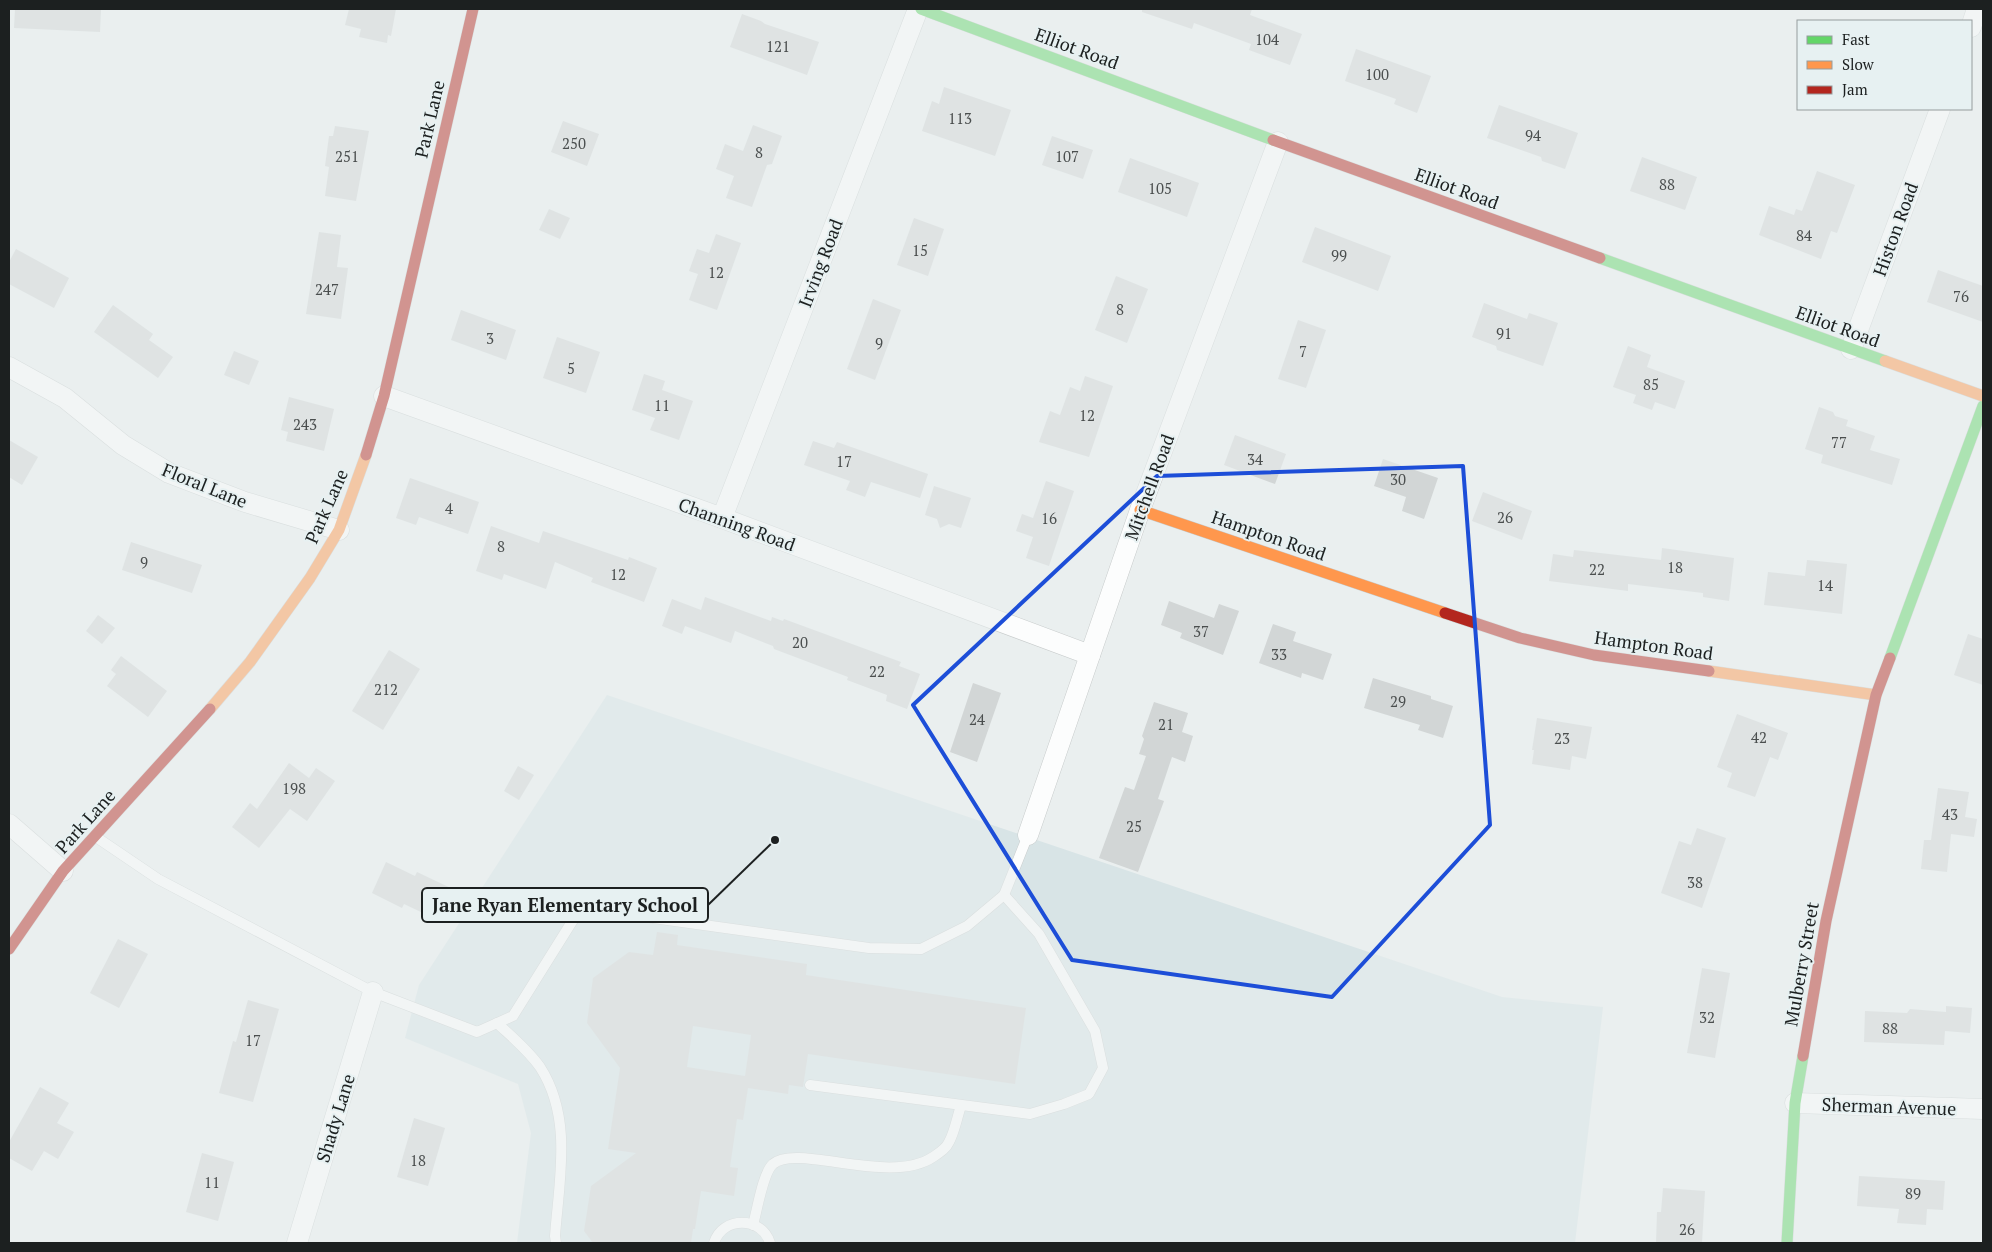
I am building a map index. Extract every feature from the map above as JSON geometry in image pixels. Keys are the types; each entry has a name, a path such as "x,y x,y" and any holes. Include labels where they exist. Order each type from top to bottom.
{"street":[{"name":"Park Lane","path":"9,949 63,871 188,735 250,662 310,578 339,530 384,396 472,9"},
{"name":"Elliot Road","path":"919,9 1278,142 1983,396"},
{"name":"Irving Road","path":"722,518 919,9"},
{"path":"1972,24 1978,9"},
{"name":"Histon Road","path":"1851,349 1940,110"},
{"name":"Mitchell Road","path":"1028,835 1140,510 1278,142"},
{"name":"Floral Lane","path":"9,367 65,398 123,445 170,473 245,502 339,530"},
{"name":"Channing Road","path":"384,396 722,518 1090,655"},
{"path":"1876,695 1983,406"},
{"name":"Hampton Road","path":"1140,510 1520,638 1594,655 1876,695"},
{"name":"Mulberry Street","path":"1787,1243 1795,1104 1826,921 1876,695"},
{"path":"9,824 63,871"},
{"name":"Shady Lane","path":"297,1243 374,992"},
{"name":"Sherman Avenue","path":"1795,1104 1983,1109"}],"lane":[{"path":"94,836 158,879 374,992 477,1032 513,1016 573,920 586,912 603,911 869,948 921,949 967,926 1004,895 1028,835"},
{"path":"810,1086 1030,1114 1064,1104 1088,1094 1102,1068 1095,1030 1039,934 1004,895"},
{"path":"497,1023 522,1046 540,1068 554,1097 562,1138 556,1243"},
{"path":"753,1225 770,1167 774,1162 795,1158 882,1168 917,1166 942,1152 949,1142 961,1106"},
{"path":"714,1243 720,1231 738,1222 753,1225 764,1232 770,1243"}],"highlighted area":[{"path":"1463,466 1490,825 1332,997 1072,960 913,705 1157,476"}],"shaded area":[{"path":"607,695 1502,997 1603,1007 1575,1243 517,1243 531,1133 518,1084 405,1038 419,985"}],"building":[{"path":"15,9 101,9 100,32 14,28"},
{"path":"349,9 396,9 391,36 388,35 387,43 359,37 361,29 345,25"},
{"path":"1142,9 1252,9 1250,15 1302,34 1290,65 1249,50 1251,44 1194,23 1192,29 1142,12"},
{"path":"742,14 765,24 819,42 807,75 730,47"},
{"path":"1356,49 1431,76 1417,113 1394,104 1396,99 1345,81"},
{"path":"944,87 1011,110 995,156 922,131 932,101 939,104"},
{"path":"1499,105 1578,133 1565,169 1542,161 1541,157 1487,138"},
{"path":"563,121 599,134 587,166 551,152"},
{"path":"753,125 782,136 772,164 767,165 752,207 726,198 734,176 716,169 725,144 743,151"},
{"path":"335,126 369,131 356,201 325,196 329,167 325,166 329,136 333,136"},
{"path":"1052,136 1093,150 1083,179 1042,165"},
{"path":"1642,157 1697,177 1685,210 1630,191"},
{"path":"1130,158 1199,183 1187,217 1118,192"},
{"path":"1817,171 1855,185 1837,233 1831,231 1821,259 1759,235 1769,206 1794,215 1796,209 1802,211"},
{"path":"549,209 570,218 560,239 539,230"},
{"path":"914,218 944,229 928,276 897,265"},
{"path":"1315,227 1391,256 1378,291 1302,262"},
{"path":"319,232 341,235 337,267 348,268 341,319 306,314"},
{"path":"716,234 741,243 717,310 689,300 698,274 689,271 697,249 709,253"},
{"path":"16,249 69,278 54,308 9,284 9,262"},
{"path":"1938,270 1983,286 1983,322 1927,302"},
{"path":"1116,276 1148,289 1127,343 1095,330"},
{"path":"873,299 901,310 875,380 847,369"},
{"path":"1484,303 1527,319 1529,313 1558,323 1543,366 1497,350 1496,346 1472,337"},
{"path":"113,305 153,334 149,340 173,357 158,378 94,332"},
{"path":"461,310 516,330 506,360 451,340"},
{"path":"1298,320 1326,330 1306,388 1278,379"},
{"path":"557,337 600,352 586,393 543,378"},
{"path":"1628,346 1651,355 1647,367 1685,381 1675,409 1655,402 1652,410 1633,403 1636,395 1613,387"},
{"path":"234,351 259,361 249,385 224,375"},
{"path":"644,374 665,381 662,390 693,401 679,440 650,430 655,418 632,410"},
{"path":"1085,376 1113,386 1089,457 1039,442 1050,411 1060,415 1070,387 1080,391"},
{"path":"289,397 334,409 324,451 286,441 288,432 281,430"},
{"path":"1819,407 1833,412 1835,416 1848,420 1846,426 1875,436 1870,450 1900,459 1892,485 1821,463 1823,455 1805,449"},
{"path":"1235,435 1286,454 1275,484 1224,465"},
{"path":"9,440 38,457 22,485 9,477"},
{"path":"813,441 834,448 837,442 928,474 920,498 871,482 865,497 846,490 850,481 804,465"},
{"path":"1383,459 1438,478 1424,519 1402,511 1406,497 1374,486"},
{"path":"410,478 479,502 468,534 419,517 416,525 396,518"},
{"path":"1046,481 1074,491 1049,566 1026,558 1033,537 1016,531 1022,514 1033,518"},
{"path":"934,486 971,498 961,528 949,524 940,528 937,519 925,515"},
{"path":"1483,492 1532,511 1522,540 1472,521"},
{"path":"491,526 539,543 543,531 628,560 629,557 657,568 644,602 591,582 593,578 555,562 546,589 504,574 502,580 476,571"},
{"path":"131,542 202,565 192,593 122,570"},
{"path":"1662,548 1734,558 1729,601 1703,597 1703,593 1628,584 1628,591 1549,581 1553,554 1573,557 1574,550 1661,560"},
{"path":"1807,560 1847,564 1842,614 1764,605 1768,572 1805,576"},
{"path":"705,597 771,621 772,617 783,621 784,619 901,662 899,666 920,674 907,709 886,701 887,695 847,680 848,677 774,649 773,646 735,631 731,643 685,626 682,634 662,626 672,599 701,610"},
{"path":"1169,601 1214,618 1219,604 1239,611 1223,655 1180,638 1182,633 1161,625"},
{"path":"98,615 115,628 102,644 86,631"},
{"path":"1273,624 1296,632 1293,641 1332,654 1323,680 1302,673 1301,678 1259,663"},
{"path":"1968,634 1983,639 1983,685 1954,675"},
{"path":"389,650 420,669 383,730 352,711"},
{"path":"121,656 167,691 148,717 107,686 116,674 111,670"},
{"path":"1373,678 1431,696 1431,699 1453,706 1443,738 1418,730 1420,725 1364,708"},
{"path":"973,683 1001,693 977,762 950,752"},
{"path":"1154,702 1188,713 1182,732 1193,736 1185,762 1172,757 1158,799 1164,801 1138,872 1099,858 1125,787 1134,790 1146,756 1139,754 1144,739 1142,736"},
{"path":"1737,714 1788,733 1778,760 1770,757 1755,797 1727,787 1732,773 1717,767"},
{"path":"1537,718 1592,727 1586,759 1572,756 1570,770 1532,764 1534,750 1532,750"},
{"path":"289,763 309,778 316,768 335,781 307,821 290,809 259,848 232,827 250,803 257,809"},
{"path":"518,766 534,775 519,800 504,791"},
{"path":"1938,788 1969,792 1965,817 1977,819 1974,837 1951,834 1947,872 1921,869 1924,840 1931,840"},
{"path":"1697,828 1726,838 1702,908 1661,893 1679,841 1691,845"},
{"path":"386,862 415,876 417,872 457,891 442,922 404,904 402,908 372,893"},
{"path":"657,932 678,935 677,945 807,964 806,975 1026,1008 1015,1084 808,1054 803,1087 789,1085 788,1094 748,1088 743,1120 737,1119 730,1167 738,1168 734,1196 701,1191 691,1243 593,1243 584,1231 591,1186 636,1153 608,1149 620,1068 587,1023 593,978 629,952 653,955","holes":["693,1026 751,1035 745,1076 687,1067"]},
{"path":"118,939 148,954 119,1008 90,993"},
{"path":"1702,968 1730,973 1715,1058 1687,1053"},
{"path":"248,1000 279,1009 253,1102 219,1093 233,1041 236,1042"},
{"path":"1946,1006 1972,1008 1970,1033 1945,1031 1944,1045 1864,1042 1865,1011 1907,1013 1910,1009 1946,1012"},
{"path":"40,1087 69,1103 57,1123 74,1132 58,1159 44,1151 32,1171 9,1158 9,1142"},
{"path":"414,1118 445,1128 428,1186 397,1177"},
{"path":"202,1153 234,1162 218,1221 186,1212"},
{"path":"1859,1176 1945,1181 1943,1210 1927,1209 1926,1225 1897,1223 1899,1209 1857,1206"},
{"path":"1663,1188 1705,1191 1702,1243 1656,1243 1657,1212 1661,1212"}],"traffic: fast":[{"path":"921,9 1273,140"},
{"path":"1600,258 1885,361"},
{"path":"1890,658 1983,406"},
{"path":"1787,1243 1795,1103 1803,1056"}],"traffic: slow":[{"path":"1885,361 1983,396"},
{"path":"210,709 250,662 310,578 339,530 366,455"},
{"path":"1140,510 1445,613"},
{"path":"1709,671 1876,695"}],"traffic: jam":[{"path":"366,455 384,396 473,9"},
{"path":"1273,140 1600,258"},
{"path":"1445,613 1520,638 1594,655 1709,671"},
{"path":"1803,1056 1826,921 1876,695 1890,658"},
{"path":"9,949 63,871 210,709"}],"place":[{"name":"Jane Ryan Elementary School","path":"775,840"}]}
